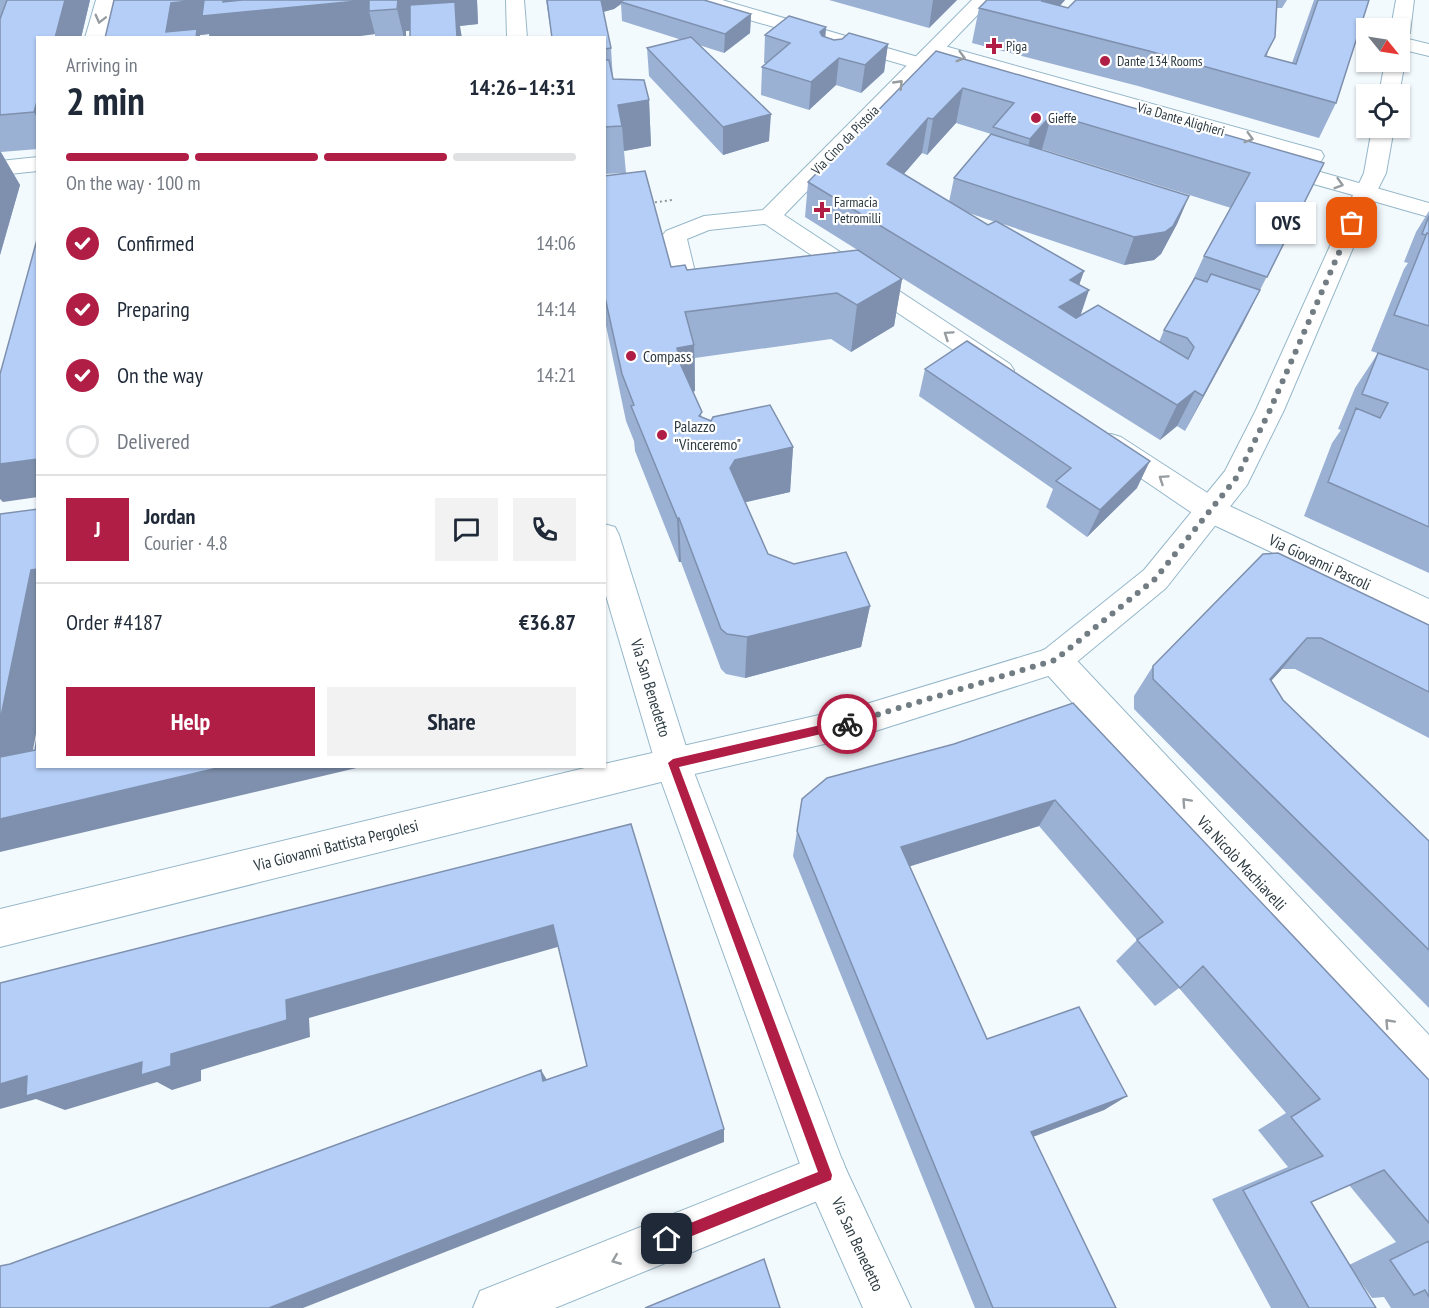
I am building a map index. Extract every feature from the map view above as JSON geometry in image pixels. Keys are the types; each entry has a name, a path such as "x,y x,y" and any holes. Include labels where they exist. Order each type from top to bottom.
{"street":[{"path":"96,36 105,0"},
{"path":"515,0 517,36"},
{"name":"Via Dante Alighieri","path":"702,0 926,56 1366,175 1429,210"},
{"name":"Via Dante Alighieri","path":"763,0 926,56 1366,175"},
{"name":"Via Cino da Pistoia","path":"770,216 983,0"},
{"path":"1402,18 1405,0"},
{"path":"1410,45 1429,50"},
{"path":"1055,660 1155,579 1212,511 1237,477 1270,410 1379,138"},
{"path":"0,168 36,164"},
{"path":"688,301 674,236 704,223 770,216 1018,382"},
{"name":"Via Giovanni Pascoli","path":"1087,428 1212,511 1429,613"},
{"name":"Via San Benedetto","path":"606,542 673,763 826,1175 887,1308"},
{"name":"Via Giovanni Battista Pergolesi","path":"0,927 673,763 863,720 1055,660"},
{"name":"Via Nicolò Machiavelli","path":"1055,660 1429,1066"},
{"path":"496,1308 826,1175"}],"building":[{"path":"7,0 65,0 56,36 36,36 36,105 34,112 0,115 0,19"},
{"path":"114,0 198,0 171,3 166,32 197,29 196,36 105,36"},
{"path":"204,0 223,0 223,2 368,0 202,16"},
{"path":"369,0 398,0 397,9 369,11"},
{"path":"547,0 601,0 611,48 606,49 606,36 552,36"},
{"path":"624,0 704,0 751,14 725,34 621,2"},
{"path":"987,0 1043,0 1068,8 1076,0 1277,0 1275,37 1265,56 1296,64 1318,0 1369,0 1363,18 1356,18 1356,41 1336,103 1149,51 979,8"},
{"path":"455,2 457,36 410,36 410,5"},
{"path":"789,16 826,27 820,32 822,36 834,40 842,39 849,33 888,44 865,65 839,58 811,82 762,67 790,43 765,35"},
{"path":"691,37 771,114 723,127 647,48"},
{"path":"936,51 1324,163 1267,277 1204,256 1250,173 1052,114 1030,139 993,127 1014,103 963,88 933,119 928,118 887,164 988,225 996,221 1084,271 1070,280 1089,290 1059,307 1076,318 1098,305 1188,359 1194,347 1187,338 1164,330 1195,278 1207,282 1211,274 1260,290 1203,396 1195,391 1177,405 808,182"},
{"path":"606,60 609,60 613,79 644,80 649,100 618,105 622,126 606,127"},
{"path":"991,134 1189,196 1173,226 1165,232 1134,237 954,178"},
{"path":"645,171 671,267 685,265 687,270 858,250 902,279 857,305 837,293 685,312 694,345 677,348 680,363 702,412 699,416 711,421 713,417 770,405 793,447 735,460 730,468 768,554 794,564 846,552 870,606 747,637 727,634 721,629 679,518 677,518 631,406 634,405 622,374 606,302 606,176"},
{"path":"1429,216 1429,234 1422,234"},
{"path":"1427,233 1429,234 1429,326 1394,315"},
{"path":"36,243 36,459 0,464 0,374"},
{"path":"967,341 1150,461 1100,510 1056,481 1071,468 925,369"},
{"path":"1378,353 1429,370 1429,527 1328,482 1356,408 1380,418 1388,403 1362,394"},
{"path":"36,509 36,569 31,570 0,721 0,514"},
{"path":"1278,553 1429,625 1429,692 1321,638 1307,638 1270,679 1283,700 1429,841 1429,950 1153,679 1153,666 1263,554"},
{"path":"1073,703 1429,1080 1429,1223 1384,1170 1311,1202 1376,1308 1309,1308 1243,1190 1323,1156 1291,1117 1320,1099 1203,966 1180,988 1137,940 1163,922 1055,800 901,847 987,1039 1079,1007 1127,1096 1031,1132 1116,1308 993,1308 797,831 802,799 827,778 954,744"},
{"path":"36,744 36,768 217,768 0,819 0,757 35,750"},
{"path":"631,824 724,1129 269,1308 0,1308 0,1266 541,1070 543,1081 587,1066 553,925 286,1000 287,1020 171,1054 171,1066 141,1075 142,1062 26,1096 27,1076 0,1084 0,983"},
{"path":"1429,1241 1429,1297 1425,1290 1414,1295 1390,1260"},
{"path":"764,1259 780,1308 645,1308"}],"way so far":[{"path":"847,724 1055,660 1105,622 1155,579 1212,511 1237,477 1270,410 1352,223"}],"place":[{"name":"Piga","path":"994,46"},
{"name":"Dante 134 Rooms","path":"1105,61"},
{"name":"Gieffe","path":"1036,118"},
{"name":"Farmacia Petromilli","path":"822,210"},
{"name":"OVS","path":"1352,223"},
{"name":"Compass","path":"631,356"},
{"name":"Palazzo \"Vinceremo\"","path":"662,435"}],"route":[{"path":"667,1239 826,1175 673,763 847,724"}]}
